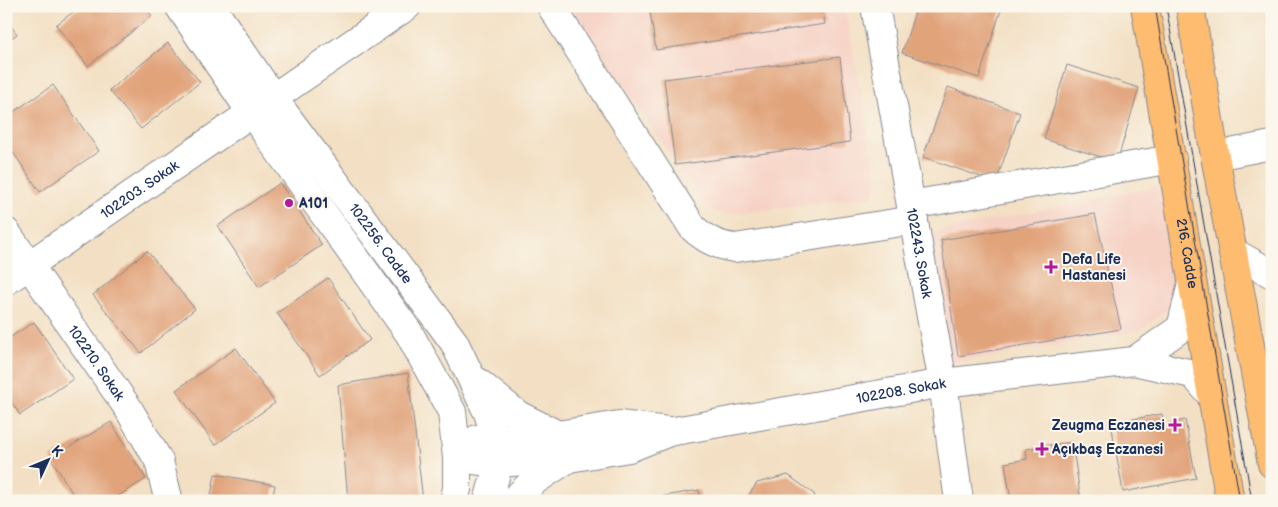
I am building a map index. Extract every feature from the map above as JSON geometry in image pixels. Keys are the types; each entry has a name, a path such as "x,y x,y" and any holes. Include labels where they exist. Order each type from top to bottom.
{"main road":[{"name":"216. Cadde","path":"1144,6 1230,501"},
{"path":"1190,6 1215,156 1269,432 1272,464"}],"street":[{"name":"102256. Cadde","path":"178,6 262,105 454,342 488,413 497,451"},
{"name":"102256. Cadde","path":"211,6 262,105 409,332 452,412 456,448 457,489 454,501"},
{"name":"102203. Sokak","path":"6,281 407,6"},
{"path":"551,6 693,228 718,245 736,248 1172,159"},
{"name":"102243. Sokak","path":"875,6 943,383 960,501"},
{"path":"1215,156 1272,145"},
{"name":"102210. Sokak","path":"6,232 128,408 155,453 159,461 167,501"},
{"path":"1233,252 1272,274"},
{"name":"102208. Sokak","path":"1134,361 1182,328 1192,284"},
{"name":"102208. Sokak","path":"456,448 497,451 564,447 629,448 669,432 943,383 1134,361 1193,374 1212,396"},
{"path":"470,376 564,447 534,481 513,501"},
{"path":"488,501 497,451"}],"shaded area":[{"path":"571,6 845,6 878,186 871,197 726,214 712,211 700,200"},
{"name":"Defa Life Hastanesi","path":"1159,186 1177,301 1141,330 948,364 925,234"}],"building":[{"path":"81,6 144,6 152,16 88,66 56,25"},
{"path":"649,6 822,6 825,24 656,50"},
{"path":"917,6 1002,7 979,78 902,53"},
{"path":"1268,6 1272,6 1272,19 1271,19"},
{"path":"6,20 17,34 6,42"},
{"path":"168,43 200,82 141,129 109,90"},
{"path":"840,57 850,142 675,165 664,79"},
{"path":"1067,65 1139,88 1117,162 1044,139"},
{"path":"53,85 99,151 40,192 6,142 6,117"},
{"path":"948,87 1020,113 996,182 923,157"},
{"path":"280,183 322,245 259,287 218,226"},
{"path":"1095,214 1121,329 958,356 941,240"},
{"path":"147,251 195,309 141,353 93,295"},
{"path":"328,278 370,340 320,375 277,313"},
{"path":"34,322 73,379 20,415 6,394 6,340"},
{"path":"236,348 275,403 215,445 176,390"},
{"path":"408,373 423,501 348,501 338,385"},
{"path":"1162,414 1164,424 1185,420 1196,478 1123,492 1111,423"},
{"path":"111,422 146,479 110,501 77,501 51,458"},
{"path":"1072,442 1081,501 1011,501 1005,463 1027,459 1026,449"},
{"path":"215,474 275,485 272,501 210,501"},
{"path":"788,475 814,494 816,501 745,501 757,483"},
{"path":"699,490 701,501 654,501 654,498"}],"tram line":[{"path":"1155,6 1240,501"},
{"path":"1166,6 1252,501"}],"place":[{"name":"A101","path":"289,203"},
{"name":"Defa Life Hastanesi","path":"1051,267"},
{"name":"Zeugma Eczanesi","path":"1175,425"},
{"name":"Açıkbaş Eczanesi","path":"1042,449"}]}
